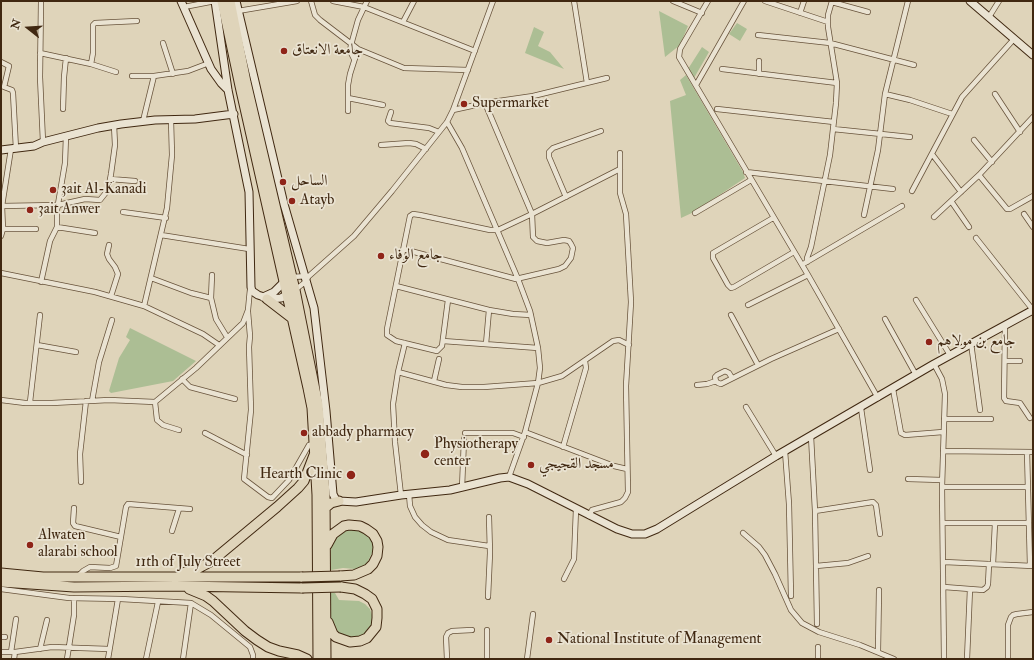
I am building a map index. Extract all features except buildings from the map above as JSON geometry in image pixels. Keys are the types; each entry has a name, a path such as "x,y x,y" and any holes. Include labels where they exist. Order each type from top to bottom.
{"highway":[{"path":"222,1 288,279"},
{"path":"230,1 291,293 318,406 325,508 326,659"},
{"path":"291,293 293,319 310,395 315,449 317,495 318,659"},
{"path":"265,298 293,319"},
{"path":"166,580 195,570 212,561 277,507 304,481 315,449"},
{"path":"325,508 331,503 339,502"},
{"name":"11th of July Street","path":"1,582 74,587 166,580 354,575 368,569 373,564 377,556 378,548 377,541 373,534 360,526 349,525 344,526 333,534 326,546"},
{"name":"11th of July Street","path":"1,573 43,577 166,580 176,586 302,588 341,587 355,589 365,594 372,599 377,609 376,627 367,638 360,641 350,642 340,639 333,634 326,618"},
{"path":"176,586 194,590 206,596 245,631 268,647 307,659"}],"street":[{"path":"41,1 40,77 43,142"},
{"path":"228,90 215,75 182,4 215,1 228,90 249,192 251,287 248,310 250,336 251,410 244,479 268,497 272,498 290,480 309,445 315,449"},
{"path":"236,1 284,204 307,277 314,308 333,494 339,502 356,502 462,488 509,477 528,484 590,516 632,534 645,534 662,526 776,456 861,408 934,364 1033,310 976,238"},
{"path":"238,11 296,1"},
{"path":"311,1 316,15 320,20 358,49 404,68 468,70"},
{"path":"333,1 364,7 475,51"},
{"path":"354,59 350,51 351,45 358,20 367,1"},
{"path":"403,22 414,1"},
{"path":"251,287 255,293 265,298 281,298 291,293 354,236 447,122 454,110 494,1"},
{"path":"574,1 587,83"},
{"path":"673,1 702,13"},
{"path":"708,1 679,54 679,57 808,275 878,398"},
{"path":"696,85 744,1"},
{"path":"765,1 828,22"},
{"path":"800,13 804,1"},
{"path":"807,262 825,181 834,122 837,83 828,22 832,1 868,12"},
{"path":"864,215 880,134 885,94 908,1"},
{"path":"970,1 1033,55"},
{"path":"989,17 999,1"},
{"path":"91,64 93,53 93,25 95,23 137,21"},
{"path":"758,35 830,43 914,65"},
{"path":"912,191 956,105 969,88 1014,39"},
{"path":"163,43 173,74"},
{"path":"348,111 350,74 358,49"},
{"path":"40,53 91,64 116,72"},
{"path":"63,109 66,58"},
{"path":"758,74 759,61"},
{"path":"1,62 9,66 3,87 12,90 13,93 13,149 2,206 3,229 1,236"},
{"path":"132,76 173,74 188,71 209,63"},
{"path":"722,69 837,83"},
{"path":"143,121 154,76"},
{"path":"454,110 485,103 533,96 607,78"},
{"path":"885,94 910,100 952,114"},
{"path":"995,94 1020,132"},
{"path":"348,98 383,105"},
{"path":"404,249 518,279 559,269 567,264 572,256 572,246 568,241 547,243 534,239 532,234 532,214 485,103"},
{"path":"717,109 834,122"},
{"path":"391,112 388,119 390,123 429,128 439,132"},
{"path":"1,150 34,146 43,142 114,125 143,121 208,118 234,114"},
{"path":"934,217 992,162 1033,117"},
{"path":"144,306 166,218 170,181 171,120"},
{"path":"447,122 458,139 518,279 531,315 538,348 540,368 538,383 525,434 509,477"},
{"path":"2,206 58,205 85,200 100,200 107,192 110,179 115,145 114,125"},
{"path":"833,129 910,137"},
{"path":"566,197 549,157 549,152 553,148 601,130"},
{"path":"41,282 50,241 57,227 58,205 61,195 65,163 66,136"},
{"path":"974,140 992,162"},
{"path":"381,145 409,143 426,149"},
{"path":"590,516 592,510 621,502 628,492 626,386 631,302 626,214 620,193 620,153"},
{"path":"932,154 962,192"},
{"path":"448,300 442,346 437,352 393,339 387,335 410,216 413,214 498,230 620,169"},
{"path":"746,172 893,189"},
{"path":"979,175 1007,210 1033,196"},
{"path":"110,179 135,181"},
{"path":"695,213 751,180"},
{"path":"951,202 969,227"},
{"path":"802,265 902,206"},
{"path":"123,212 166,218"},
{"path":"1024,214 1033,227"},
{"path":"773,218 713,253 713,258 728,285 731,288 734,288 794,252"},
{"path":"57,227 95,233"},
{"path":"3,229 36,229"},
{"path":"161,235 249,249"},
{"path":"109,245 107,254 118,274 111,296"},
{"path":"1,273 95,292 144,306 196,331 219,345"},
{"path":"212,275 211,298 216,319 228,337"},
{"path":"748,305 808,275"},
{"path":"265,298 288,279 307,277"},
{"path":"151,278 191,293 211,298"},
{"path":"396,286 489,310 531,315"},
{"path":"916,300 950,355"},
{"path":"1,400 52,403 86,401 155,402 196,368 243,323 248,310"},
{"path":"486,344 489,310"},
{"path":"30,402 40,315"},
{"path":"731,315 758,365"},
{"path":"885,319 916,375"},
{"path":"92,401 99,362 112,320"},
{"path":"1005,325 1005,400 1008,402 1020,403 1030,418"},
{"path":"697,385 716,381 720,384 758,365 839,329"},
{"path":"398,372 454,386 470,387 538,383 562,376 613,341 619,340 629,345"},
{"path":"443,341 538,348"},
{"path":"401,495 393,424 393,404 398,372 405,343"},
{"path":"971,343 980,410"},
{"path":"37,345 76,352"},
{"path":"434,381 439,359"},
{"path":"1005,360 1020,361"},
{"path":"564,446 586,368 584,361"},
{"path":"934,364 944,386 942,480 944,659"},
{"path":"716,381 716,376 725,371 729,373 732,378"},
{"path":"182,379 190,387 235,398"},
{"path":"893,389 901,433 905,435 943,432"},
{"path":"81,482 80,454 86,401"},
{"path":"155,402 157,420 163,425 179,430"},
{"path":"746,406 776,456"},
{"path":"861,408 870,470"},
{"path":"944,419 991,420"},
{"path":"205,433 247,454"},
{"path":"465,433 525,434 564,446 614,466 627,469"},
{"path":"811,436 815,511 817,624"},
{"path":"462,488 464,439"},
{"path":"785,451 789,504 792,596"},
{"path":"943,451 1033,452"},
{"path":"944,562 1031,566 1027,452"},
{"path":"908,479 942,480"},
{"path":"942,487 1028,487"},
{"path":"409,494 410,506 415,517 431,532 448,540 489,546"},
{"path":"815,511 873,502 876,505 880,534"},
{"path":"76,577 90,567 114,568 117,562 128,504 190,509"},
{"path":"74,508 73,523 75,526 121,537"},
{"path":"172,530 179,509"},
{"path":"564,579 574,559 576,509"},
{"path":"488,597 489,517"},
{"path":"943,523 1029,524"},
{"path":"944,587 981,591 987,587 995,523"},
{"path":"743,533 759,547 765,555 791,610 802,623 819,632 894,659"},
{"path":"816,566 844,564 868,556"},
{"path":"1,589 69,598 191,603 211,615 250,647 253,659"},
{"path":"967,659 970,589"},
{"path":"878,652 879,590"},
{"path":"67,659 74,615 74,598"},
{"path":"108,659 118,599"},
{"path":"146,659 158,602"},
{"path":"183,659 191,603"},
{"path":"1008,659 1008,625 1010,617 1013,615 1033,612"},
{"path":"527,659 533,614"},
{"path":"14,659 13,652 16,619"},
{"path":"40,649 47,620"},
{"path":"447,659 446,637 448,633 452,631 472,630"},
{"path":"487,630 487,659"},
{"path":"818,647 818,659"},
{"path":"1,652 52,648 110,649"}],"green space":[{"path":"659,11 688,26 680,45 665,57"},
{"path":"737,23 747,29 740,41 729,34"},
{"path":"534,27 544,32 538,46 550,52 564,69 525,53"},
{"path":"702,47 709,52 694,78 688,69"},
{"path":"686,75 743,172 745,178 694,212 681,218 670,101 686,95 680,80"},
{"path":"130,328 196,361 173,381 111,393 109,391 119,358 130,340 126,337"},
{"path":"361,529 370,538 373,544 373,551 367,563 362,567 355,569 343,568 331,570 332,540 341,530"},
{"path":"330,593 335,593 339,600 359,601 370,609 372,622 367,634 354,640 335,632 330,619"}],"place":[{"name":"جامعة الانعتاق","path":"284,51"},
{"name":"Supermarket","path":"464,104"},
{"name":"الساحل","path":"283,182"},
{"name":"3ait Al-Kanadi","path":"53,190"},
{"name":"Atayb","path":"292,201"},
{"name":"3ait Anwer","path":"30,210"},
{"name":"جامع الوفاء","path":"381,256"},
{"name":"جامع بن مولاهم","path":"929,342"},
{"name":"abbady pharmacy","path":"304,433"},
{"name":"Physiotherapy center","path":"425,454"},
{"name":"مسجد القجيجي","path":"531,465"},
{"name":"Hearth Clinic","path":"351,475"},
{"name":"Alwaten alarabi school","path":"30,545"},
{"name":"National Institute of Management","path":"549,640"}]}
